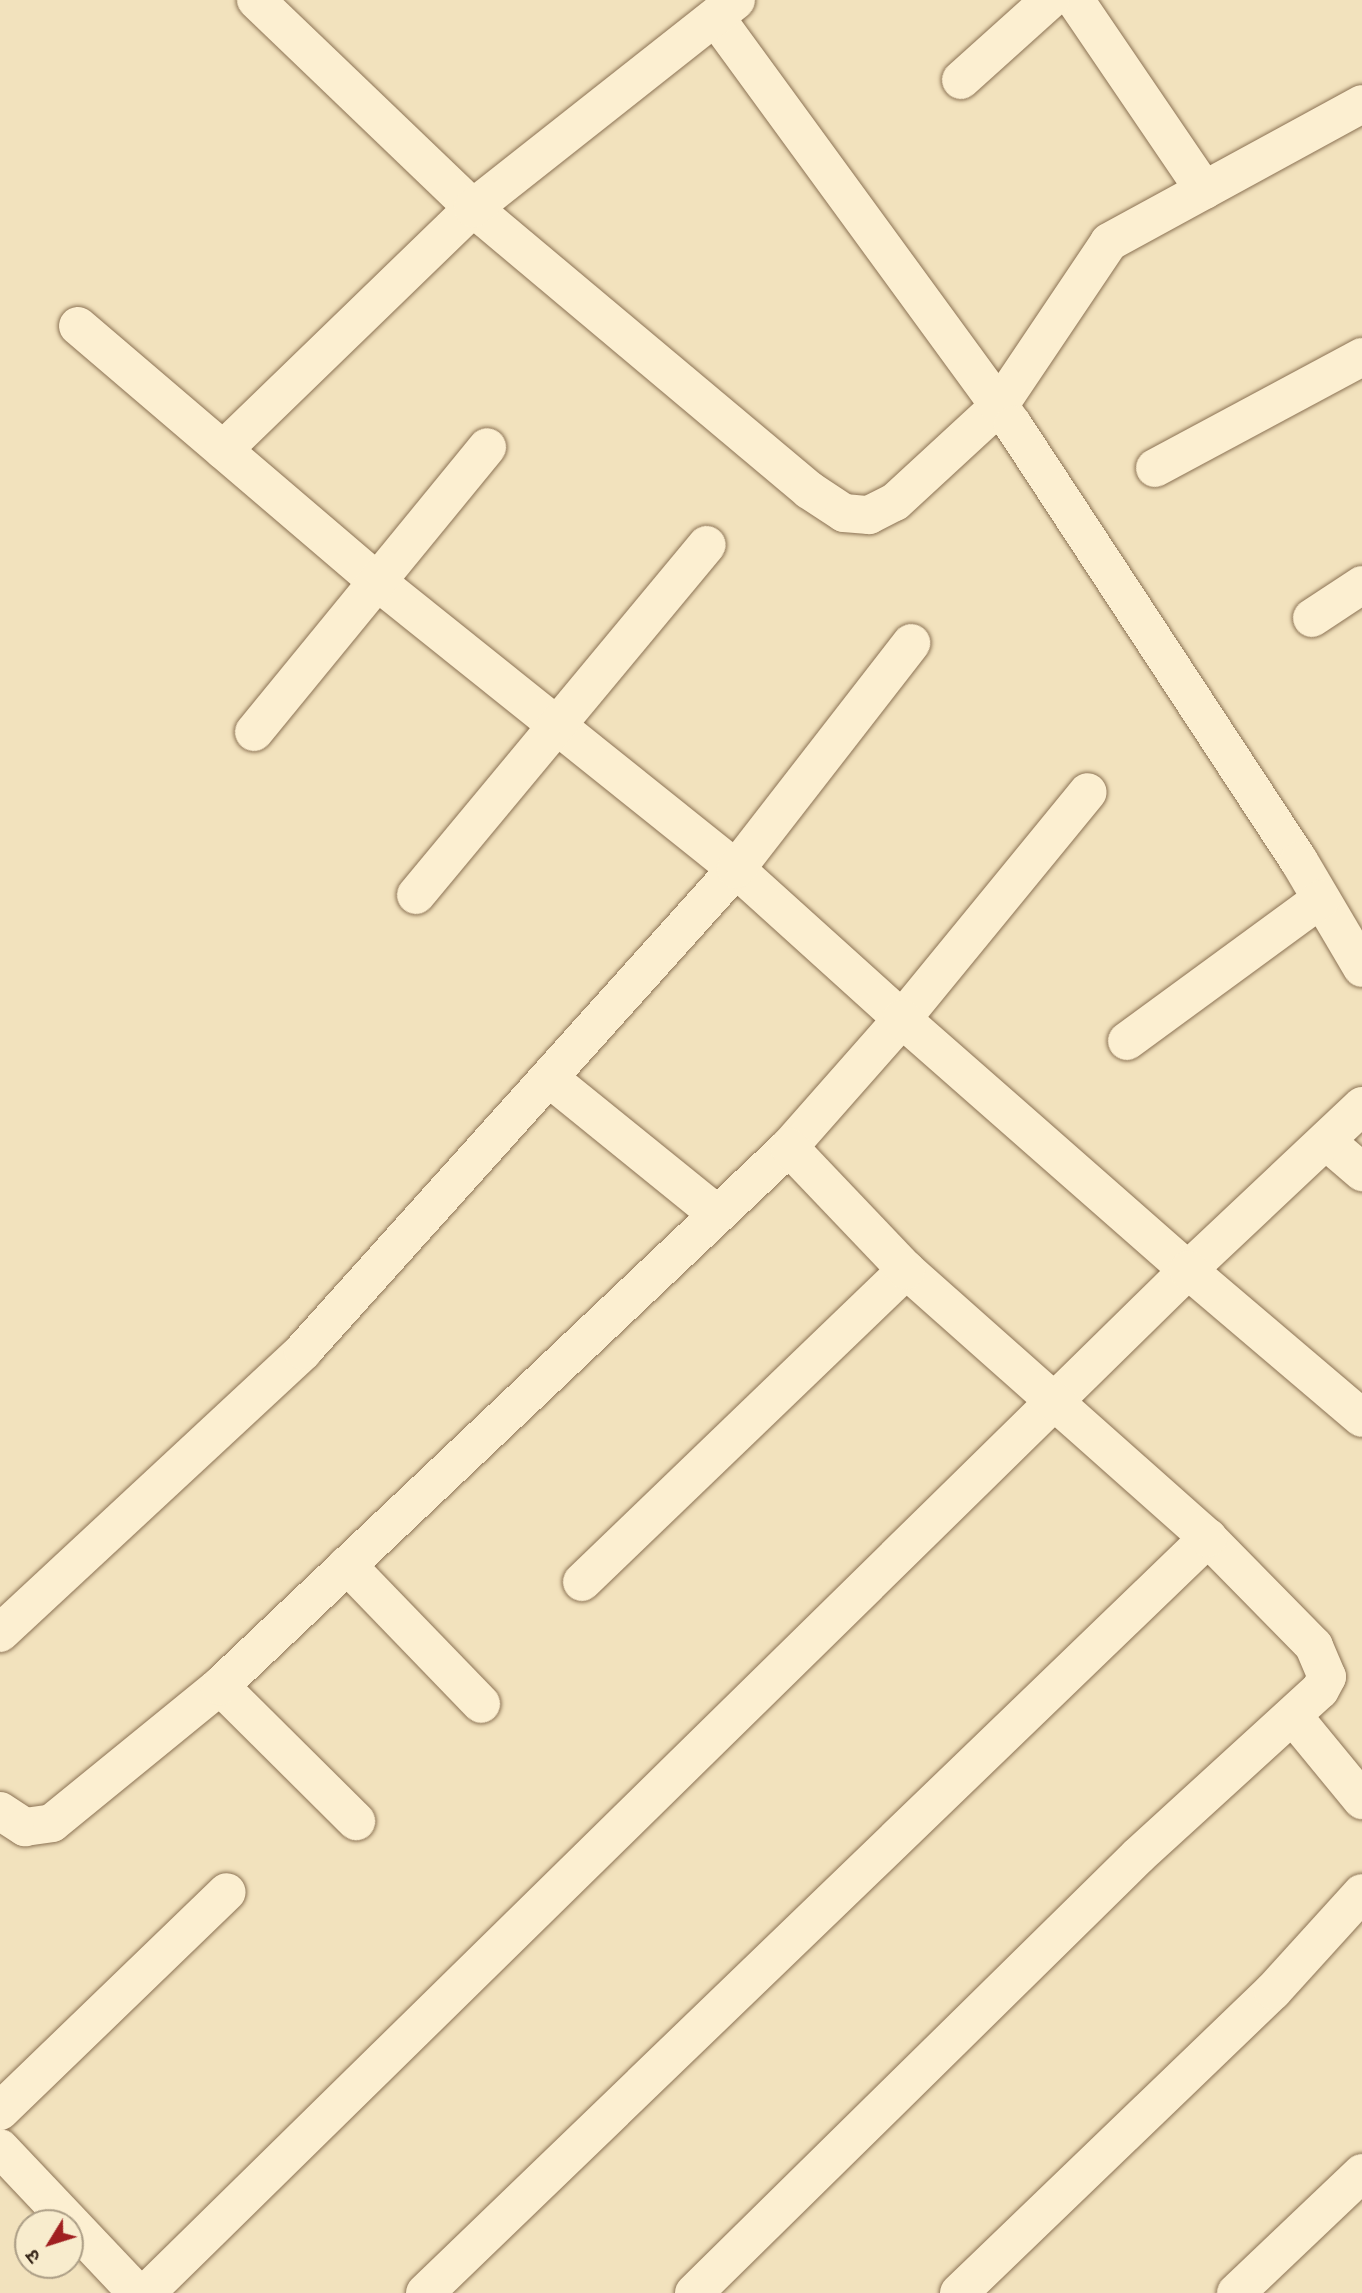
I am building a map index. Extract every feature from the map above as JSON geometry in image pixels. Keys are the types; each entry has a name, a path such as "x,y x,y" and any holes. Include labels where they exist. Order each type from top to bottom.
{"street":[{"path":"256,0 473,208 809,490 844,513 869,515 895,502 999,406 1109,242 1362,104"},
{"path":"961,80 1050,0"},
{"path":"1074,0 1204,190"},
{"path":"223,450 473,208 726,9 999,406 1321,899 1362,968"},
{"path":"78,326 379,583 736,869 1188,1270 1362,1418"},
{"path":"1155,468 1362,357"},
{"path":"254,732 379,583 487,447"},
{"path":"416,895 707,545"},
{"path":"1312,618 1362,585"},
{"path":"0,1633 303,1351 736,869 911,643"},
{"path":"0,1811 25,1827 52,1823 219,1686 789,1147 902,1019 1088,792"},
{"path":"1127,1041 1321,899"},
{"path":"549,1078 717,1214"},
{"path":"146,2293 1055,1406 1188,1270 1362,1106"},
{"path":"1326,1141 1362,1172"},
{"path":"694,2293 1138,1856 1320,1690 1325,1661 1208,1538 1055,1406 905,1270 789,1147"},
{"path":"582,1583 905,1270"},
{"path":"425,2293 1208,1538"},
{"path":"347,1565 481,1704"},
{"path":"219,1686 356,1821"},
{"path":"1293,1716 1362,1800"},
{"path":"0,2111 227,1892"},
{"path":"959,2293 1273,1992 1362,1893"},
{"path":"0,2148 137,2293"},
{"path":"1236,2293 1362,2173"}]}
